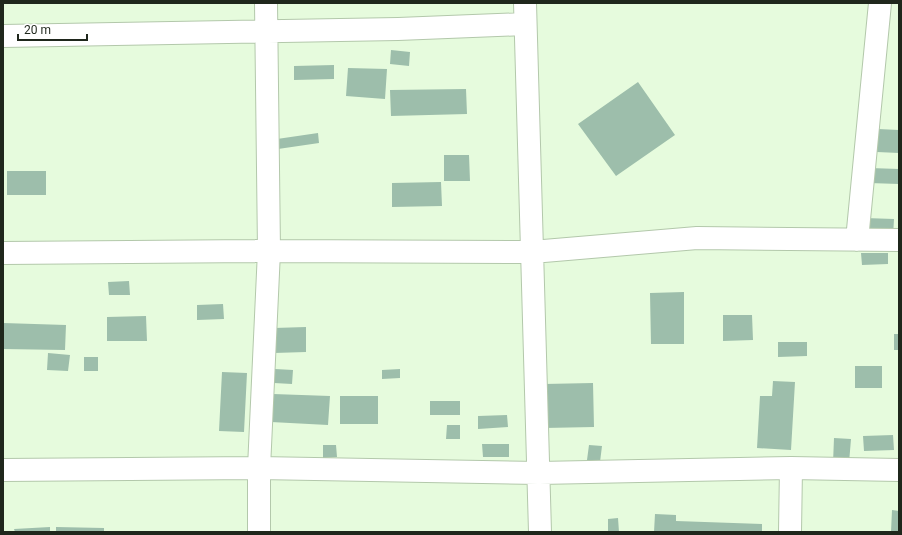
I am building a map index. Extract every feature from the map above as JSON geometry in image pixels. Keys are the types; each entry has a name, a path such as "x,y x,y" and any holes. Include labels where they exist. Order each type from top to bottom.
{"street":[{"path":"259,532 259,468 268,251 266,3"},
{"path":"857,240 880,3"},
{"path":"3,36 398,29 525,14 540,532"},
{"path":"3,253 268,251 532,252 697,238 899,240"},
{"path":"3,470 259,468 538,473 791,468 899,470"},
{"path":"790,532 791,468"}],"building":[{"path":"391,50 410,52 409,66 390,64"},
{"path":"334,65 334,79 294,80 294,66"},
{"path":"348,68 387,69 385,99 346,96"},
{"path":"638,82 675,135 616,176 578,124"},
{"path":"466,89 467,114 391,116 390,90"},
{"path":"878,129 899,130 899,153 877,152"},
{"path":"318,133 319,143 278,149 277,139"},
{"path":"444,155 469,155 470,181 444,181"},
{"path":"870,168 899,169 899,184 869,183"},
{"path":"7,171 46,171 46,195 7,195"},
{"path":"441,182 442,206 392,207 392,183"},
{"path":"865,218 894,219 893,237 864,235"},
{"path":"861,253 888,253 888,264 862,265"},
{"path":"129,281 130,295 109,295 108,282"},
{"path":"684,292 684,344 651,344 650,293"},
{"path":"223,304 224,319 197,320 197,305"},
{"path":"723,315 752,315 753,340 723,341"},
{"path":"146,316 147,341 107,341 107,317"},
{"path":"3,323 66,325 65,350 3,349"},
{"path":"306,327 306,352 274,353 274,328"},
{"path":"894,334 899,334 899,350 894,350"},
{"path":"778,342 807,342 807,356 778,357"},
{"path":"48,353 70,355 68,371 47,370"},
{"path":"84,357 98,357 98,371 84,371"},
{"path":"855,366 882,366 882,388 855,388"},
{"path":"275,369 293,370 292,384 274,383"},
{"path":"400,369 400,378 382,379 382,370"},
{"path":"222,372 247,373 244,432 219,431"},
{"path":"773,381 795,382 791,450 757,448 760,396 772,396"},
{"path":"593,383 594,427 544,428 544,384"},
{"path":"273,394 330,396 328,425 271,422"},
{"path":"340,396 378,396 378,424 340,424"},
{"path":"430,401 460,401 460,415 430,415"},
{"path":"507,415 508,427 478,429 478,416"},
{"path":"447,425 460,425 460,439 446,439"},
{"path":"893,435 894,450 864,451 863,436"},
{"path":"834,438 851,439 849,463 833,463"},
{"path":"482,444 509,444 509,457 483,457"},
{"path":"323,445 336,445 337,457 323,458"},
{"path":"589,445 602,446 600,462 587,460"},
{"path":"892,510 899,511 899,532 891,532"},
{"path":"655,514 676,515 676,521 762,524 762,532 654,532"},
{"path":"618,518 619,532 608,532 608,519"},
{"path":"50,527 50,532 15,532 14,529"},
{"path":"56,527 104,528 104,532 56,532"}]}
